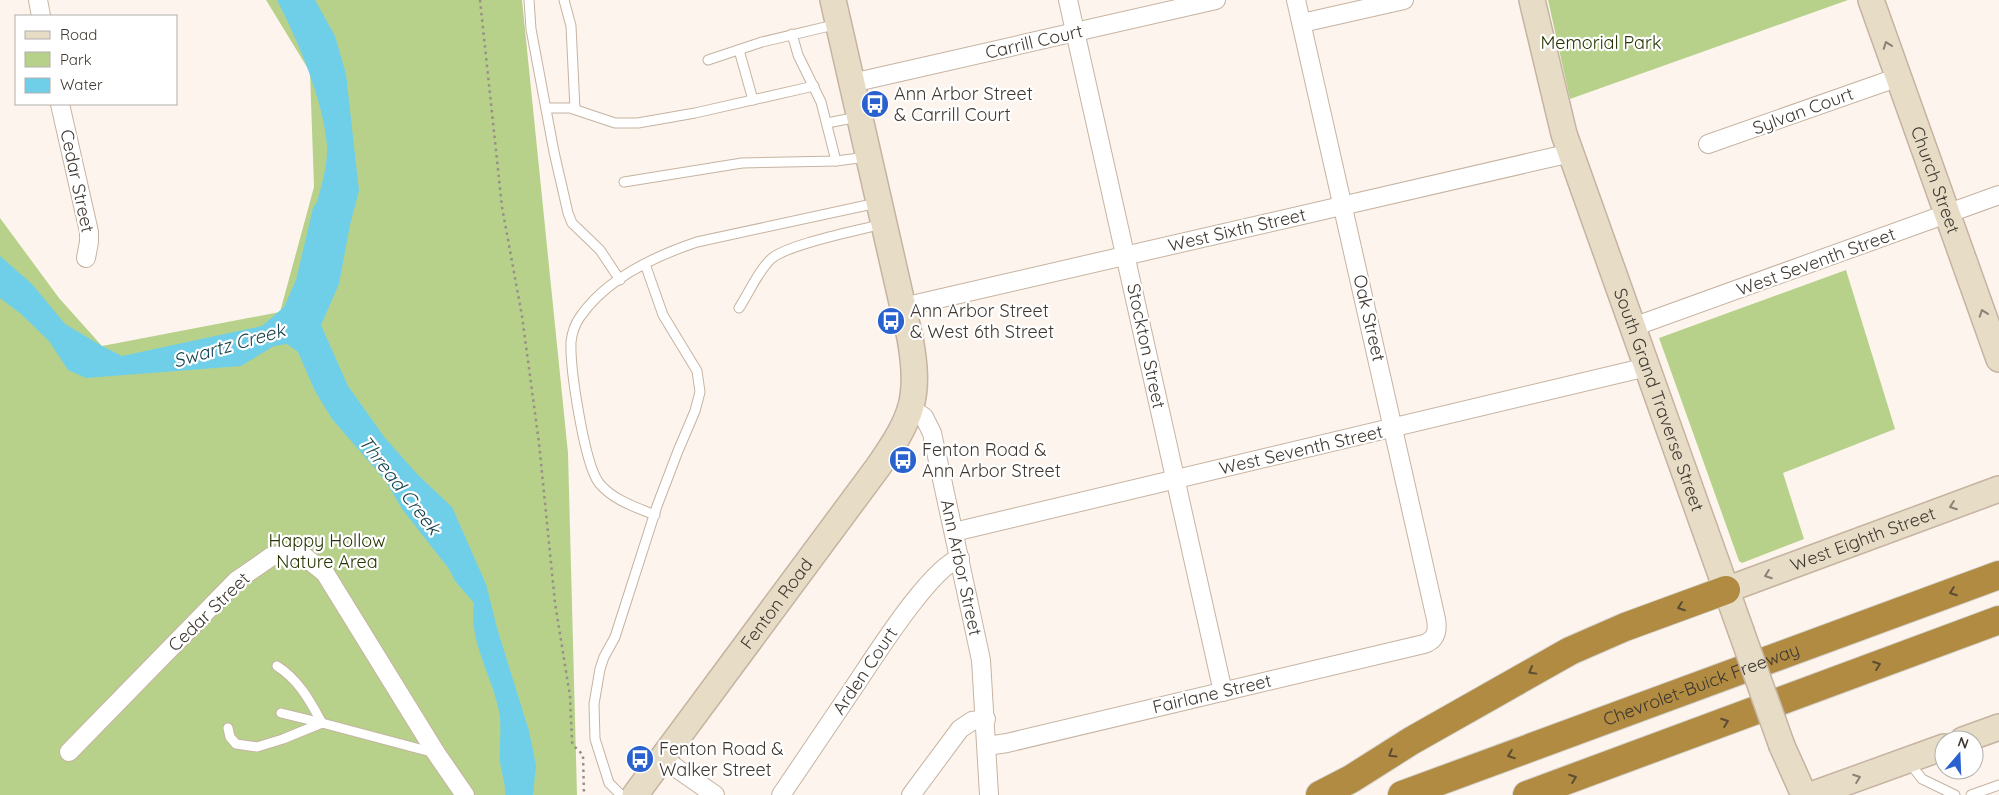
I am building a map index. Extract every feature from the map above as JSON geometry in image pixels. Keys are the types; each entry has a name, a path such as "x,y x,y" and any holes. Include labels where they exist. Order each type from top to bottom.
{"highway":[{"name":"Chevrolet-Buick Freeway","path":"1402,795 1999,575"},
{"path":"1320,795 1351,779 1411,741 1570,651 1625,627 1726,590"},
{"path":"1527,795 1999,620"}],"main road":[{"name":"South Grand Traverse Street","path":"1532,0 1552,92 1571,153 1782,746 1804,795"},
{"name":"Church Street","path":"1871,0 1999,360"},
{"path":"836,12 903,307 915,372 915,395 912,408"},
{"name":"Fenton Road","path":"636,795 878,467 901,432 912,408"},
{"name":"West Eighth Street","path":"1726,590 1999,489"},
{"path":"1984,732 1999,727"},
{"path":"1811,795 1934,750"}],"street":[{"path":"38,0 41,15"},
{"name":"Stockton Street","path":"1068,0 1223,692"},
{"name":"Carrill Court","path":"852,83 1216,0"},
{"name":"Oak Street","path":"1296,0 1436,619 1435,636"},
{"path":"1302,23 1404,0"},
{"name":"Sylvan Court","path":"1708,144 1898,77"},
{"name":"Cedar Street","path":"60,105 89,232 86,258"},
{"name":"West Sixth Street","path":"903,307 1571,153"},
{"name":"West Seventh Street","path":"1633,327 1999,195"},
{"name":"West Seventh Street","path":"954,532 1647,367"},
{"name":"Ann Arbor Street","path":"912,408 930,426 981,660 989,795"},
{"name":"Cedar Street","path":"69,752 236,581 272,556 300,553 325,573 436,753 465,795"},
{"name":"Arden Court","path":"781,795 900,620 931,582 951,562 960,558"},
{"name":"Fairlane Street","path":"987,746 1007,743 1424,644 1432,641 1435,636"},
{"path":"911,795 960,729 972,721 986,720"},
{"path":"662,758 715,795"}],"lane":[{"path":"529,0 530,29 568,213 572,223 600,250 620,280"},
{"path":"564,0 571,26 575,109"},
{"path":"708,60 792,34 836,12"},
{"path":"792,34 798,55 814,86 827,123 836,161"},
{"path":"739,50 753,100"},
{"path":"546,108 564,107 575,109 605,121 623,124 695,113 814,86"},
{"path":"827,123 860,117"},
{"path":"624,182 742,163 836,161 869,156"},
{"path":"654,515 622,502 599,482 590,464 581,427 571,354 572,334 580,317 587,308 620,280 668,252 697,242 882,213"},
{"path":"739,308 766,266 778,254 882,213"},
{"path":"621,795 609,784 597,749 593,714 595,694 602,662 615,637 654,515 695,410 700,384 694,364 663,316 645,264"},
{"path":"278,666 289,674 304,692 322,723"},
{"path":"281,713 436,753"},
{"path":"228,728 230,737 236,744 257,746 283,739 322,723"},
{"path":"1907,759 1922,779 1955,795"},
{"path":"1971,795 1999,785"}],"path":[{"path":"480,0 502,207 522,316 555,603 570,696 572,742 573,746 583,754 584,795"}],"green space":[{"name":"Happy Hollow Nature Area","path":"266,0 522,0 568,453 577,795 0,795 0,218 59,298 102,346 280,312 314,187 310,72"},
{"name":"Memorial Park","path":"1548,0 1848,0 1570,99"},
{"path":"1846,270 1895,429 1783,473 1804,539 1742,563 1739,561 1659,338"}],"water":[{"path":"277,0 315,0 335,36 346,74 359,191 350,225 339,284 321,325 348,386 385,438 418,475 452,507 486,584 497,628 529,731 536,765 533,795 505,795 500,761 499,711 477,644 474,631 474,603 455,581 449,569 402,509 385,480 332,419 315,391 298,352 287,344 274,346 241,366 86,378 68,370 49,341 21,314 0,298 0,256 32,284 65,324 122,356 262,326 284,307 296,280 313,208 321,188 326,166 327,145 325,127 315,90 293,33"}],"place":[{"name":"Ann Arbor Street & Carrill Court","path":"875,104"},
{"name":"Ann Arbor Street & West 6th Street","path":"891,321"},
{"name":"Fenton Road & Ann Arbor Street","path":"903,460"},
{"name":"Fenton Road & Walker Street","path":"640,759"}],"water label":[{"name":"Swartz Creek","path":"229,345"},
{"name":"Thread Creek","path":"400,485"}]}
